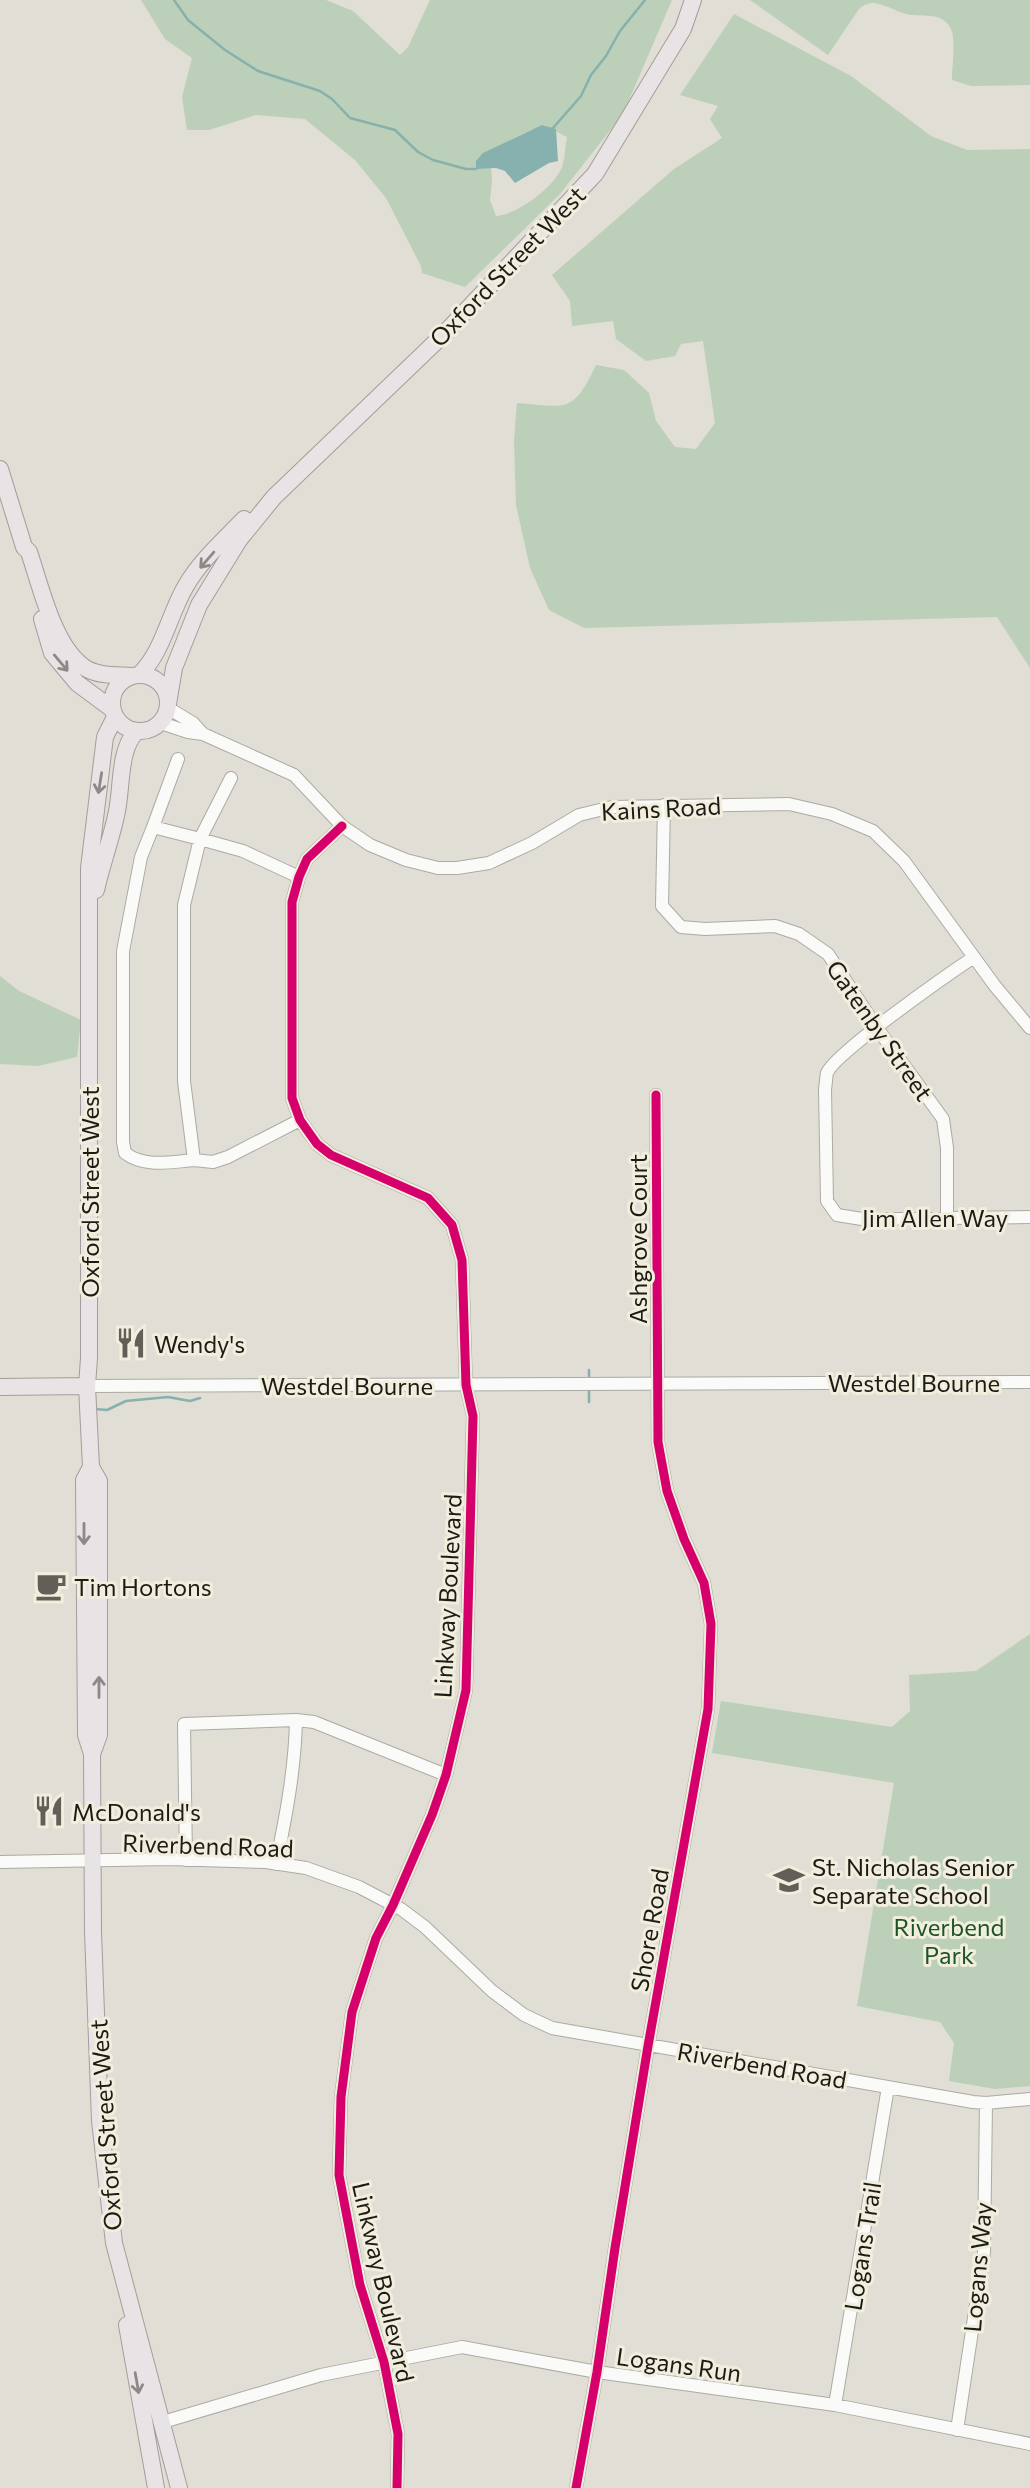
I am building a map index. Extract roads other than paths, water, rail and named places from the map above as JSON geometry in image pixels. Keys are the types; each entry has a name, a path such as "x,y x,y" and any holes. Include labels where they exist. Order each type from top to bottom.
{"main road":[{"name":"Oxford Street West","path":"166,712 174,668 199,605 239,540 274,496 444,334 595,174 683,29 693,0"},
{"path":"0,468 24,547 29,552 61,643 86,668 100,674 148,676 163,686 166,712 149,730 136,732 121,724 113,713 77,682 52,653 35,595 29,552"},
{"name":"Oxford Street West","path":"135,676 152,662 174,607 189,581 253,510 274,496"},
{"path":"113,713 111,701 117,686 135,676"},
{"name":"Oxford Street West","path":"113,713 106,737 89,868 87,1386 91,1467 99,1481 99,1735 92,1754 92,1861 100,2121 114,2243 179,2488"},
{"name":"Oxford Street West","path":"90,917 104,853 117,814 126,746 136,732"},
{"name":"Westdel Bourne","path":"0,1387 87,1386"},
{"path":"114,2243 156,2488"}],"street":[{"name":"Kains Road","path":"166,712 188,732 203,734 294,775 342,826 370,845 406,860 438,868 489,863 579,815 612,807 789,804 853,821 873,831 904,861 1030,1028"},
{"path":"178,759 141,858 123,951 125,1153 134,1160 144,1162 194,1160 213,1163 300,1120"},
{"path":"194,1160 184,1081 184,905 201,839 231,778"},
{"name":"Gatenby Street","path":"664,805 662,906 681,927 705,929 775,926 799,934 828,954 877,1028 943,1119 947,1148 947,1217"},
{"name":"Linkway Boulevard","path":"342,826 307,859 292,902 292,1098 300,1120 317,1144 331,1155 428,1198 452,1225 462,1260 466,1385 473,1416 466,1690 446,1774 432,1815 376,1938 352,2012 341,2097 340,2175 360,2285 384,2362 398,2434 397,2488"},
{"path":"153,827 243,851 299,877"},
{"name":"Jim Allen Way","path":"974,957 877,1028 836,1061 827,1072 827,1201 836,1215 862,1219 1030,1217"},
{"name":"Ashgrove Court","path":"656,1095 656,1303 659,1384"},
{"name":"Westdel Bourne","path":"87,1386 1030,1382"},
{"name":"Shore Road","path":"576,2488 648,2046 708,1709 711,1624 704,1583 684,1539 667,1491 658,1442 659,1384"},
{"path":"276,1864 292,1781 296,1720"},
{"path":"187,1860 184,1724 296,1720 314,1722 446,1774"},
{"name":"Riverbend Road","path":"0,1862 187,1860 306,1868 336,1877 393,1905 425,1927 492,1991 524,2015 562,2030 986,2103 1030,2099"},
{"name":"Logans Trail","path":"835,2405 888,2087"},
{"name":"Logans Way","path":"957,2430 984,2252 986,2103"},
{"name":"Logans Run","path":"163,2422 321,2375 462,2347 597,2372 835,2405 1030,2444"}],"water":[{"path":"542,125 556,129 558,161 549,163 515,183 505,171 496,168 476,169 476,161 483,153"}],"waterway":[{"path":"174,0 188,20 225,50 258,71 320,91 350,118 395,130 418,152 433,160 476,169"},
{"path":"553,128 581,96 591,75 620,31 645,0"},
{"path":"589,1370 589,1378"},
{"path":"589,1388 589,1402"},
{"path":"95,1409 107,1410 126,1401 168,1397 190,1401 200,1398"}],"place":[{"name":"Wendy's","path":"131,1343"},
{"name":"Tim Hortons","path":"51,1586"},
{"name":"McDonald's","path":"49,1811"},
{"name":"St. Nicholas Senior Separate School","path":"789,1880"}],"park label":[{"name":"Riverbend Park","path":"949,1940"}]}
